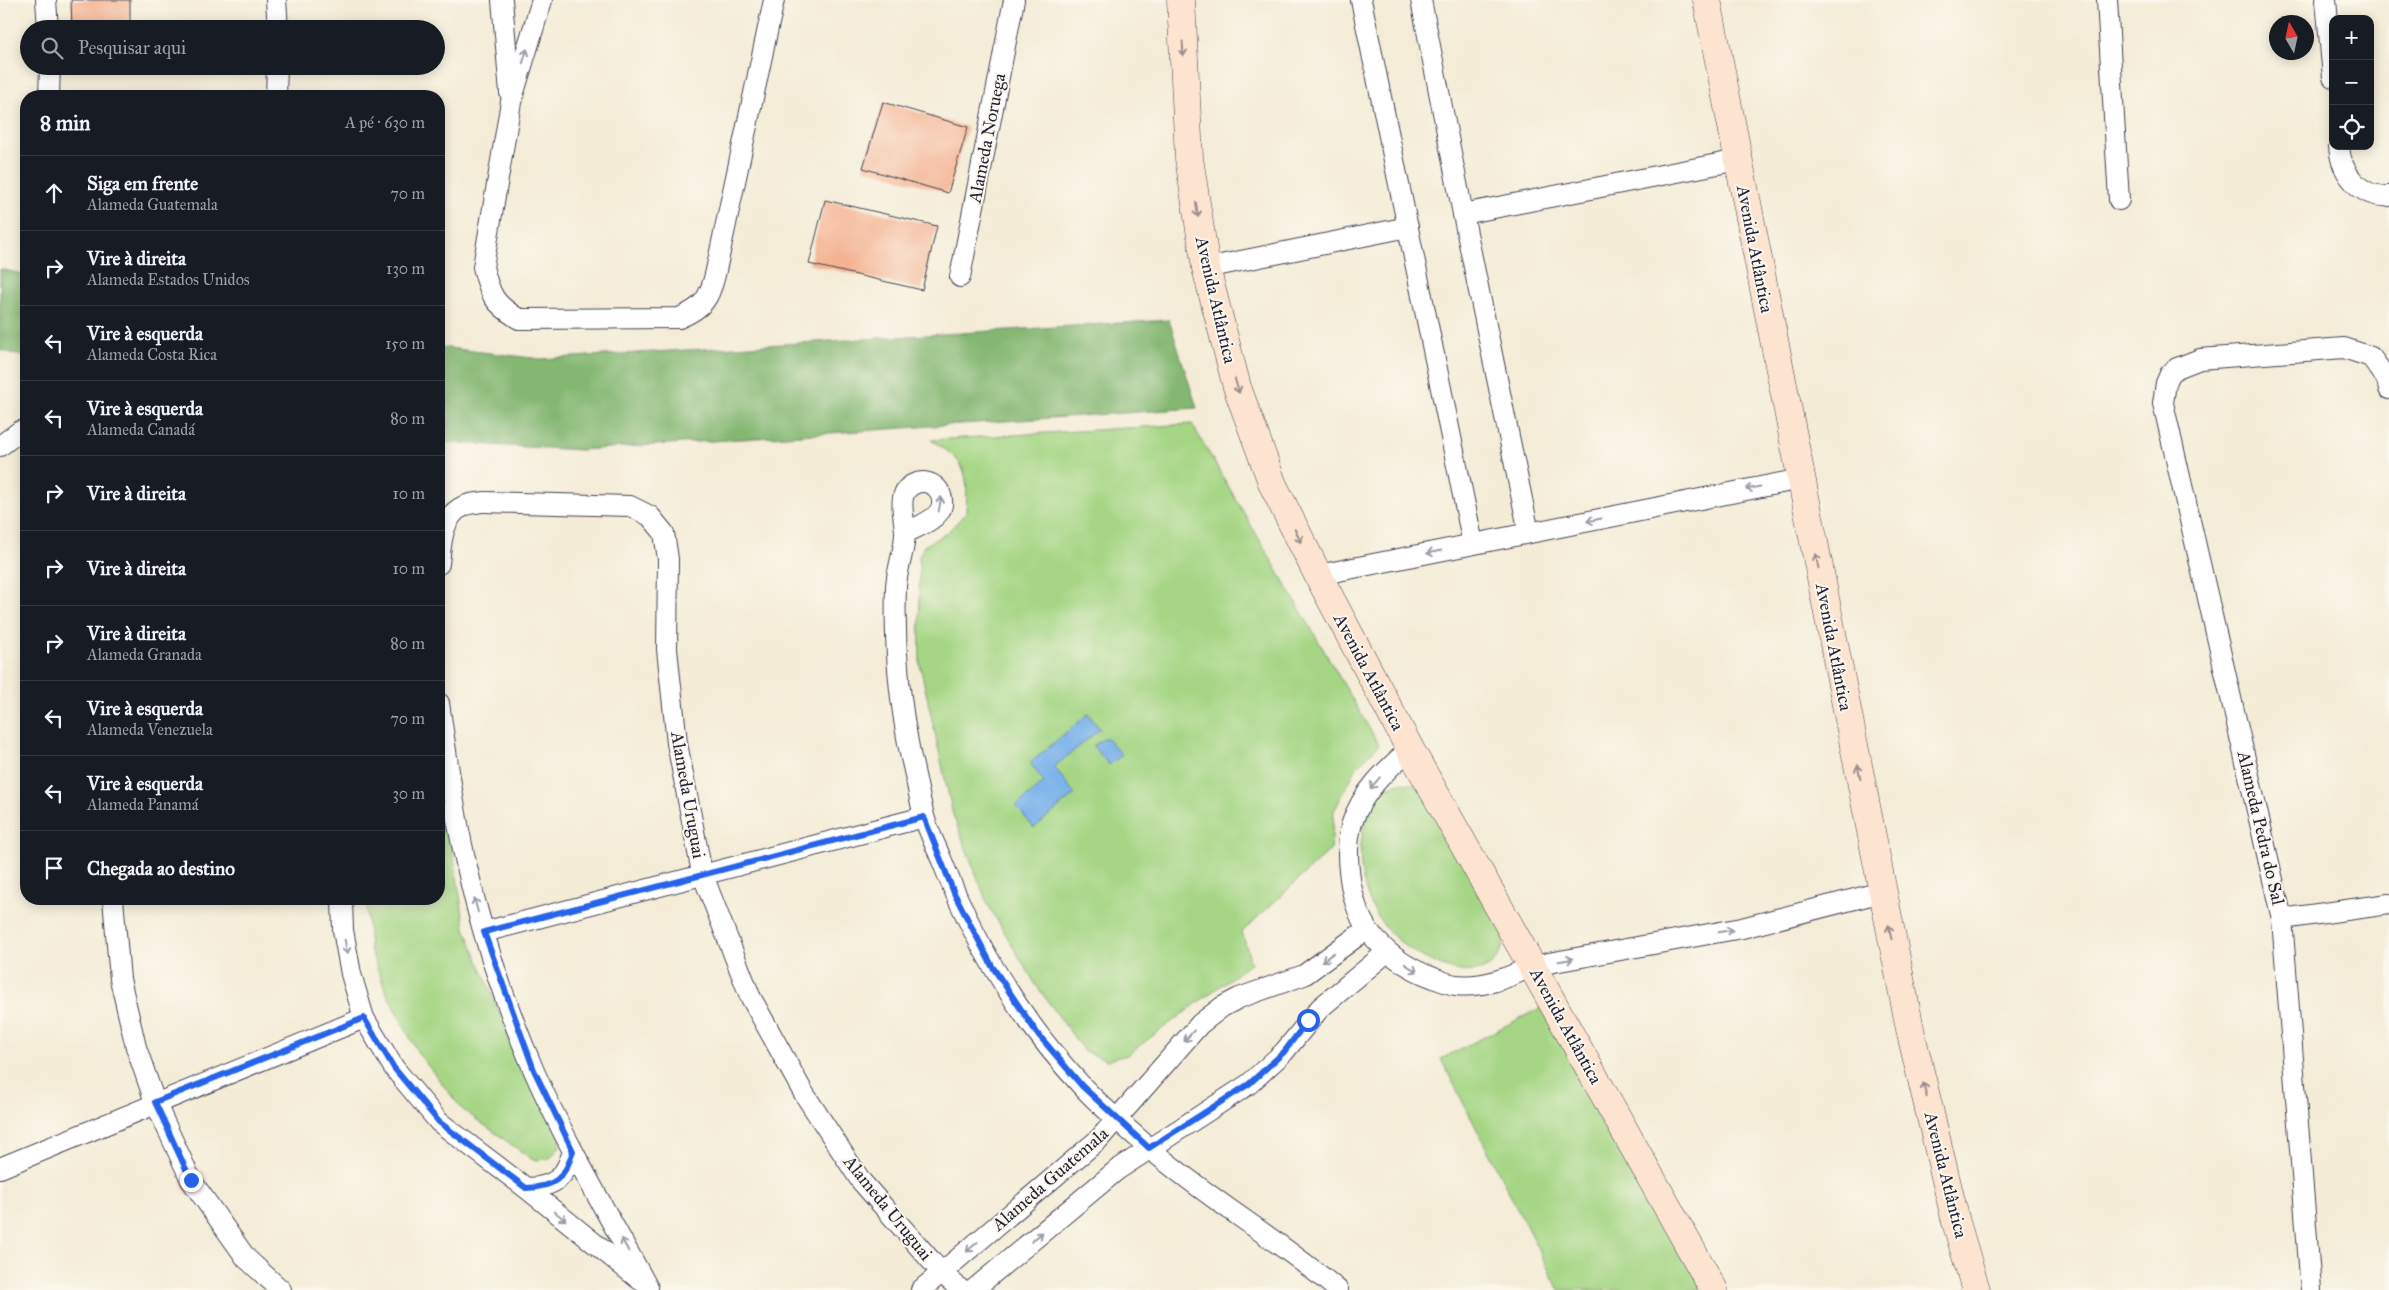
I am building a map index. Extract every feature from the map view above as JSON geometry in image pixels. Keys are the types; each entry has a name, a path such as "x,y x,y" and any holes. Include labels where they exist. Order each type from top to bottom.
{"street":[{"path":"46,0 47,20"},
{"path":"276,0 277,20"},
{"path":"502,0 511,102"},
{"path":"542,0 511,102 483,267 489,292 501,308 519,319 679,318 697,310 711,293 774,0"},
{"name":"Alameda Noruega","path":"960,277 1014,0"},
{"name":"Avenida Atlântica","path":"1181,0 1189,158 1206,268 1237,387 1273,485 1318,576 1410,749 1714,1290"},
{"path":"1361,0 1473,544"},
{"path":"1421,0 1462,214 1529,533"},
{"name":"Avenida Atlântica","path":"1706,0 1911,1034 1956,1222 1976,1290"},
{"path":"2107,0 2118,200"},
{"path":"2326,0 2331,60"},
{"path":"49,90 50,75"},
{"path":"276,90 277,75"},
{"path":"2338,150 2346,175 2354,183 2363,190 2380,196 2389,196"},
{"path":"1462,214 1738,160"},
{"path":"1206,268 1408,226"},
{"name":"Alameda Pedra do Sal","path":"2311,1290 2282,919 2163,403 2166,383 2170,374 2177,368 2200,359 2344,348 2371,357 2386,379 2389,389"},
{"path":"0,446 20,431"},
{"path":"1318,576 1801,478"},
{"name":"Alameda Uruguai","path":"445,528 448,518 463,506 484,502 630,506 650,516 664,533 668,559 667,649 677,743 702,874 750,996 803,1092 861,1181 942,1273 961,1290"},
{"path":"905,533 896,583 896,653 905,729 924,817 954,893 992,966 1037,1033 1082,1086 1149,1148 1306,1263 1338,1290"},
{"path":"1410,749 1387,770 1366,794 1352,824 1348,861 1353,894 1367,929 1387,952 1420,973 1454,985 1483,985 1511,976 1532,966 1742,928 1882,892"},
{"path":"445,752 466,865 484,932 534,1070 573,1151 649,1289"},
{"path":"484,932 924,817"},
{"path":"2282,919 2389,904"},
{"path":"114,905 120,979 136,1047 155,1102 191,1180 246,1258 281,1290"},
{"path":"342,905 343,930 351,974 364,1018 394,1068 439,1122 526,1188 649,1289"},
{"name":"Alameda Guatemala","path":"921,1290 1099,1139 1200,1024 1222,1007 1239,998 1304,975 1367,929"},
{"name":"Alameda Guatemala","path":"973,1290 1117,1170 1249,1084 1284,1052 1320,1008 1387,952"},
{"path":"0,1168 155,1102 364,1018"},
{"path":"526,1188 543,1187 558,1180 568,1167 573,1151"}],"green space":[{"path":"0,269 20,274 20,355 0,350"},
{"path":"1169,320 1197,408 581,450 445,442 445,348 541,359"},
{"path":"1192,424 1379,745 1357,767 1334,811 1331,849 1242,932 1251,963 1127,1055 1107,1060 1084,1051 1036,985 988,905 953,815 920,665 919,556 924,546 946,533 966,513 967,487 966,478 959,462 931,440"},
{"path":"1400,783 1412,784 1422,789 1504,926 1502,949 1492,964 1478,970 1462,971 1444,967 1410,949 1385,927 1377,916 1366,891 1363,878 1361,864 1362,837 1370,808 1376,797 1385,789"},
{"path":"445,800 465,928 524,1073 562,1132 559,1148 549,1159 533,1160 462,1109 418,1053 387,994 370,949 366,905 445,905"},
{"path":"1544,1006 1704,1290 1559,1290 1441,1059"}],"water":[{"path":"1088,714 1100,729 1054,767 1075,794 1034,828 1016,806 1044,782 1030,763"},
{"path":"1106,737 1122,755 1109,765 1093,746"}],"building":[{"path":"71,0 130,0 130,20 72,20"},
{"path":"883,102 968,127 948,193 863,168"},
{"path":"825,200 937,226 922,290 809,264"}],"route":[{"path":"191,1180 155,1102 364,1018 394,1068 439,1122 526,1188 543,1187 558,1180 568,1167 573,1151 534,1070 484,932 924,817 954,893 992,966 1037,1033 1082,1086 1149,1148 1249,1084 1284,1052 1308,1020"}]}
